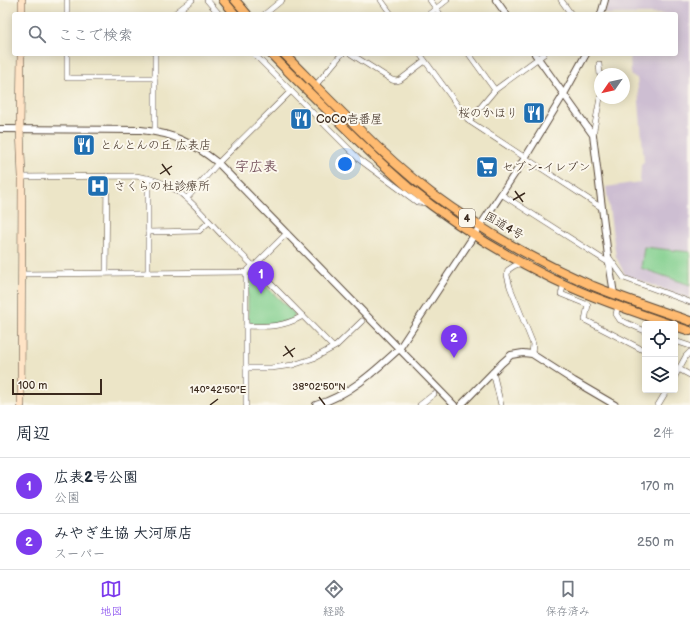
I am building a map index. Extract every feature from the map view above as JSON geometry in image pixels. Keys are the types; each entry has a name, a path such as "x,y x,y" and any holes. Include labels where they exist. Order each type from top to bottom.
{"highway":[{"path":"222,0 232,12"},
{"path":"235,0 245,12"},
{"name":"国道4号","path":"273,56 408,187 461,226 521,263 564,284 618,306 660,321"},
{"name":"国道4号","path":"286,56 378,147 404,170 430,192 480,226 497,237 556,269 614,294 690,321"},
{"path":"678,327 690,331"}],"main road":[{"path":"22,0 22,12"},
{"path":"21,56 21,405"}],"street":[{"path":"67,0 67,12"},
{"path":"177,12 192,0"},
{"path":"207,0 217,12"},
{"path":"267,12 282,0"},
{"path":"381,0 390,12"},
{"path":"430,0 438,12"},
{"path":"432,12 448,0"},
{"path":"496,0 505,12"},
{"path":"561,0 570,12"},
{"path":"600,12 605,0"},
{"path":"67,56 67,78 155,78"},
{"path":"155,56 155,131"},
{"path":"256,56 360,160 417,202 429,203"},
{"path":"315,86 340,56"},
{"path":"354,56 396,81 400,80 425,62"},
{"path":"421,56 469,121 602,208"},
{"path":"470,56 495,90"},
{"path":"469,121 495,90 537,56 593,135"},
{"path":"316,405 323,404 348,390 371,374 399,349 525,158 564,94 585,56"},
{"path":"599,64 599,68"},
{"path":"187,198 218,164 291,91"},
{"path":"599,104 593,135 614,294"},
{"path":"0,129 20,128 155,131 175,137 206,153 454,405"},
{"path":"106,273 107,176"},
{"path":"22,177 136,176 148,178 175,189 187,198 333,347"},
{"path":"148,178 148,273"},
{"path":"501,194 609,263"},
{"path":"148,232 200,231 210,222"},
{"path":"21,274 246,272 287,234"},
{"path":"608,256 624,278 690,302"},
{"path":"521,263 508,270 507,275 510,287 533,344 532,354"},
{"path":"246,272 246,405"},
{"path":"564,284 561,294 588,305 585,320 642,350"},
{"path":"618,306 616,314 620,320 642,330"},
{"path":"246,326 266,327 281,325 293,322 303,316"},
{"path":"246,368 271,368 293,365 314,358 336,346 362,321"},
{"path":"678,342 690,346"},
{"path":"678,367 690,352"},
{"path":"461,405 511,355 523,353 532,354 615,405"},
{"path":"678,369 690,375"},
{"path":"493,372 501,405"},
{"path":"658,405 665,393"},
{"path":"420,405 434,394"}],"shaded area":[{"path":"609,0 690,0 690,299 625,275 616,257 606,187 640,182 641,164 644,162 637,78 631,76 630,56 678,56 678,12 605,12"}],"green space":[{"path":"644,247 690,252 690,285 641,268"},
{"path":"251,272 295,314 292,320 270,324 248,324 248,274"}],"place":[{"name":"桜のかほり","path":"534,113"},
{"name":"CoCo壱番屋","path":"301,119"},
{"name":"とんとんの丘 広表店","path":"84,145"},
{"name":"セブン-イレブン","path":"487,167"},
{"name":"さくらの杜診療所","path":"98,186"},
{"name":"広表2号公園","path":"261,294"},
{"name":"みやぎ生協 大河原店","path":"454,358"}],"district":[{"name":"字広表","path":"256,166"}]}
